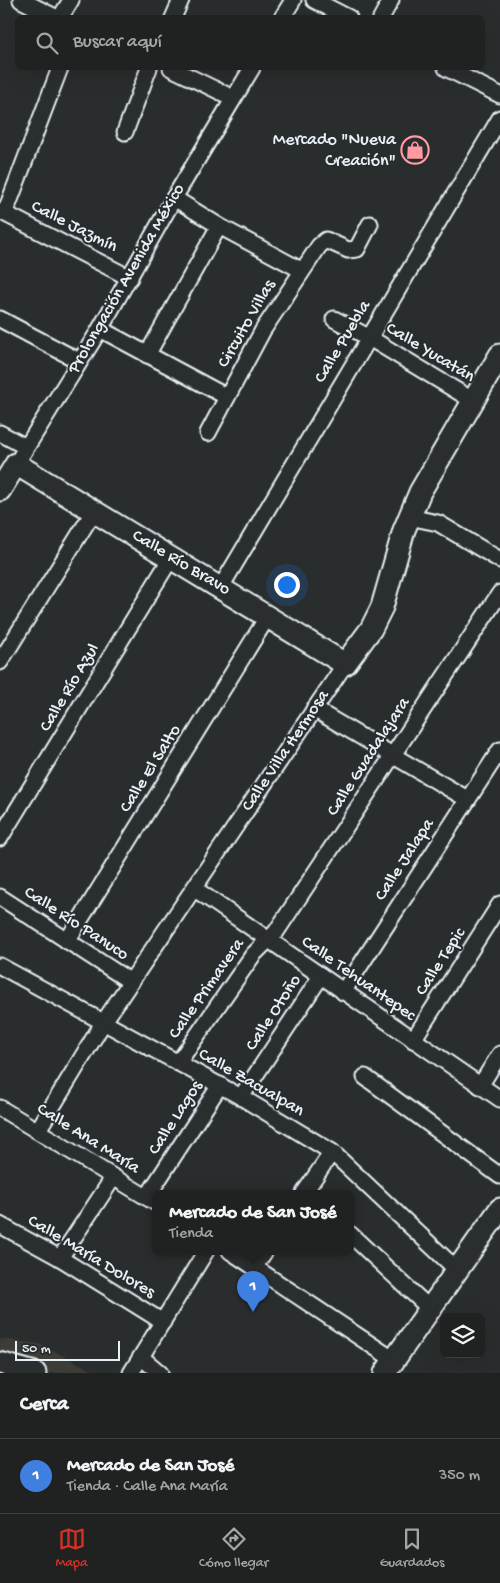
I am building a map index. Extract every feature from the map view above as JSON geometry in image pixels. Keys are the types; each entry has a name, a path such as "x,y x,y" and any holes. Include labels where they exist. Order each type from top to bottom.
{"street":[{"path":"21,0 53,15"},
{"path":"61,15 71,0"},
{"path":"174,15 181,0"},
{"path":"284,15 292,0"},
{"path":"314,0 343,15"},
{"path":"383,15 391,0"},
{"path":"2,212 59,70"},
{"path":"125,132 148,70"},
{"path":"175,70 233,98"},
{"name":"Prolongación Avenida México","path":"0,490 79,361 105,331 130,278 174,198 251,70"},
{"path":"450,70 500,95"},
{"name":"Calle Puebla","path":"221,587 500,118"},
{"name":"Circuito Villas","path":"174,198 219,226 301,270"},
{"name":"Calle Jazmín","path":"2,212 130,278"},
{"name":"Circuito Villas","path":"208,433 263,330 301,270 323,241 328,241 348,250 357,249 370,224"},
{"path":"147,355 219,226"},
{"path":"0,319 79,361"},
{"name":"Calle Yucatán","path":"334,320 368,337 472,400"},
{"name":"Circuito Villas","path":"105,331 227,397"},
{"name":"Calle Villa Hermosa","path":"38,1130 103,1023 314,708 371,629 382,607 409,517 420,492 500,354"},
{"name":"Calle Río Bravo","path":"0,433 21,455 94,511 345,664"},
{"path":"0,662 94,511"},
{"path":"409,517 443,526 500,560"},
{"name":"Calle Río Azul","path":"0,838 171,558"},
{"name":"Calle Guadalajara","path":"268,939 280,927 500,592"},
{"name":"Calle El Salto","path":"66,941 268,616"},
{"path":"314,708 467,799"},
{"name":"Calle Jalapa","path":"343,992 500,750"},
{"name":"Calle Tehuantepec","path":"194,889 500,1100"},
{"name":"Calle Río Panuco","path":"2,904 131,982"},
{"name":"Calle Tepic","path":"413,1040 500,904"},
{"name":"Calle Primavera","path":"178,1062 253,955 268,939"},
{"name":"Calle Zacualpan","path":"0,966 242,1096 332,1152 457,1270"},
{"name":"Calle Otoño","path":"242,1096 320,976"},
{"path":"480,1086 500,1054"},
{"path":"365,1078 500,1176"},
{"name":"Calle Lagos","path":"157,1190 220,1085"},
{"name":"Calle Ana María","path":"0,1108 151,1200"},
{"path":"306,1190 332,1152"},
{"path":"60,1258 113,1178"},
{"path":"237,1255 255,1266 390,1366 500,1209"},
{"name":"Calle María Dolores","path":"0,1225 60,1258 163,1322"},
{"path":"354,1238 430,1309"},
{"path":"131,1373 204,1255"},
{"path":"255,1266 262,1255"},
{"path":"141,1358 160,1373"},
{"path":"0,1363 35,1373"}],"shaded area":[{"path":"0,1339 39,1344 98,1373 0,1373"}],"place":[{"name":"Mercado \"Nueva Creación\"","path":"415,150"},
{"name":"Mercado de San José","path":"253,1312"}]}
